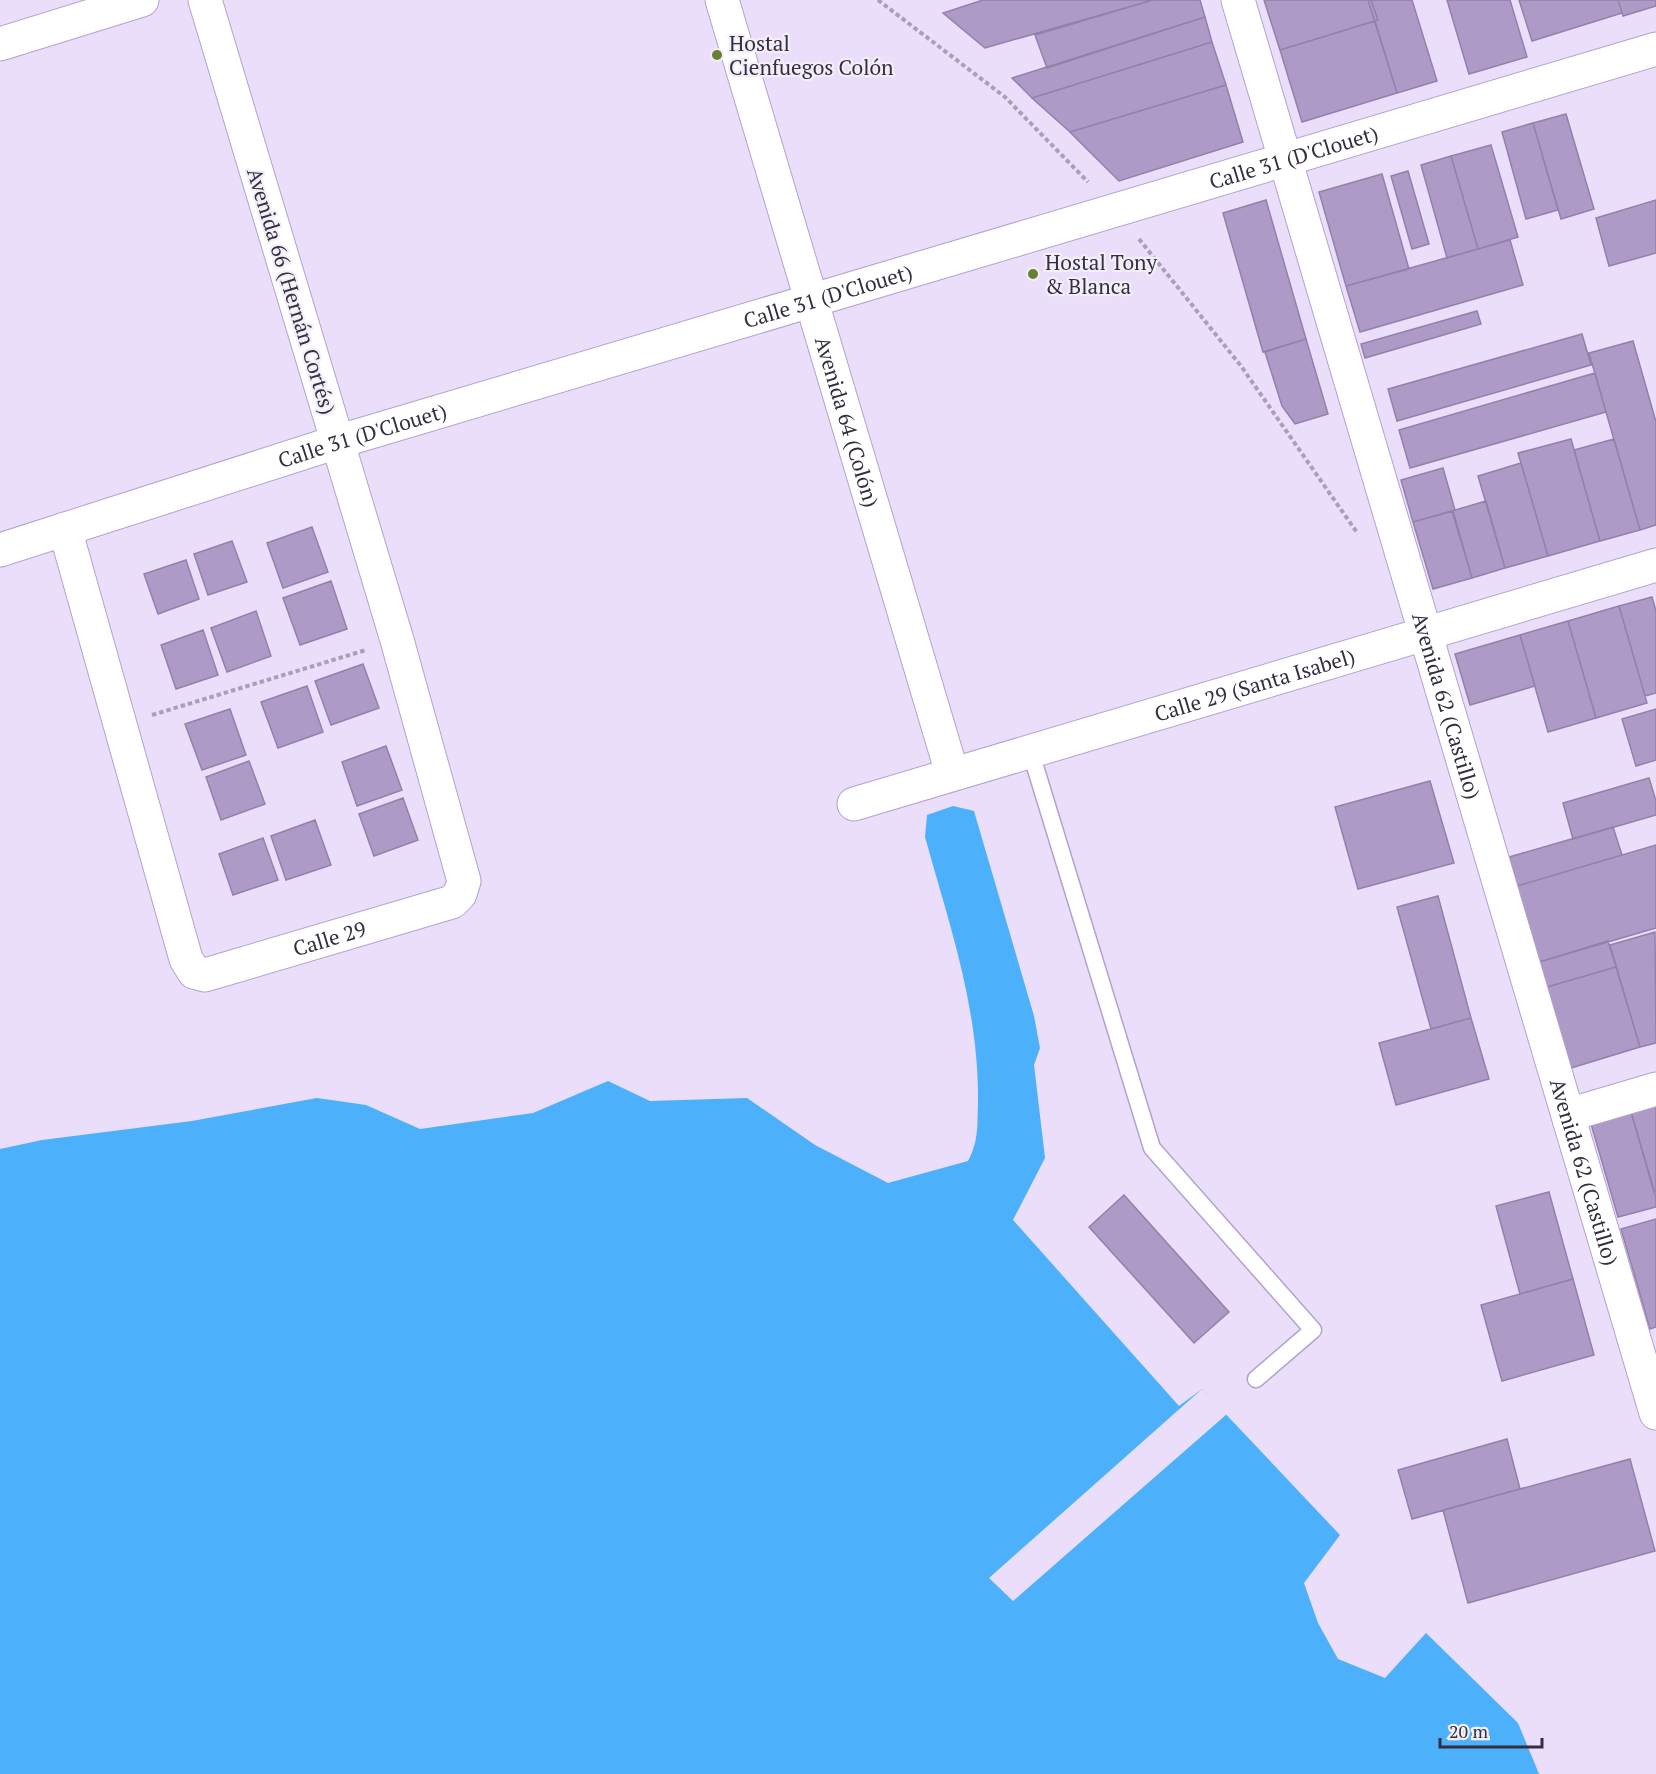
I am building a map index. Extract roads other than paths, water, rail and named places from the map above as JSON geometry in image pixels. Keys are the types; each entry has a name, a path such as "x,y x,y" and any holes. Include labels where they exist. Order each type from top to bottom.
{"street":[{"path":"0,44 142,0"},
{"name":"Avenida 66 (Hernán Cortés)","path":"205,0 397,640 464,881 460,894"},
{"name":"Avenida 64 (Colón)","path":"722,0 952,773"},
{"name":"Avenida 62 (Castillo)","path":"1238,0 1656,1413"},
{"name":"Calle 31 (D'Clouet)","path":"0,550 337,442 1117,212 1285,159 1656,49"},
{"name":"Calle 29","path":"65,529 186,959 194,972 205,975 452,902 460,894"},
{"name":"Calle 29 (Santa Isabel)","path":"854,804 1656,565"},
{"path":"1568,1115 1656,1089"}],"lane":[{"path":"1030,750 1152,1148 1313,1330 1256,1379"}],"water":[{"path":"953,806 974,811 1034,1016 1040,1048 1034,1065 1045,1158 1013,1220 1179,1406 1202,1389 1340,1535 1304,1583 1318,1623 1338,1659 1385,1678 1426,1633 1518,1723 1539,1774 0,1774 0,1149 42,1140 192,1121 317,1098 366,1105 420,1129 533,1113 608,1081 650,1101 747,1098 815,1145 888,1183 968,1161 976,1139 977,1126 977,1068 974,1034 961,968 925,837 927,815"}],"place":[{"name":"Hostal Cienfuegos Colón","path":"717,55"},
{"name":"Hostal Tony & Blanca","path":"1033,274"}]}
